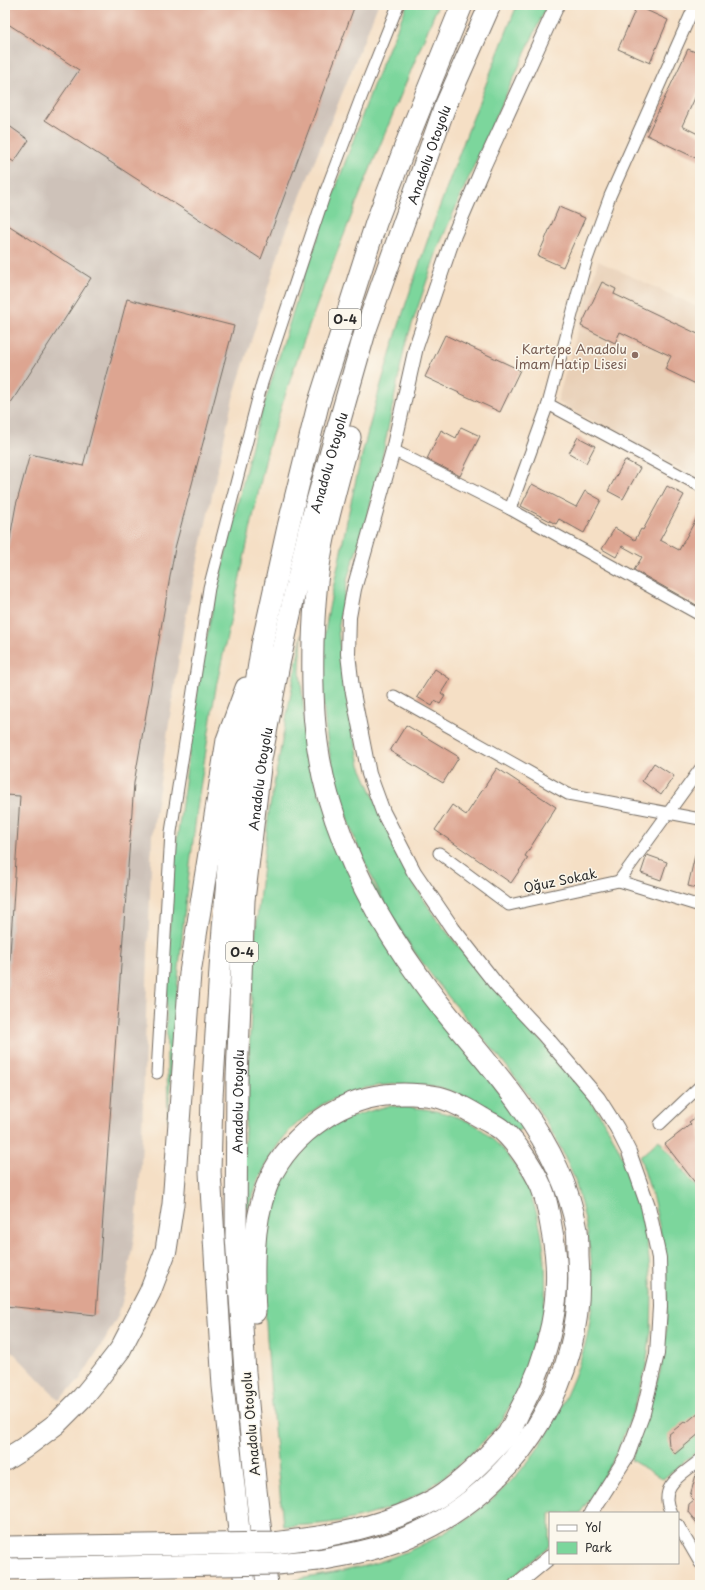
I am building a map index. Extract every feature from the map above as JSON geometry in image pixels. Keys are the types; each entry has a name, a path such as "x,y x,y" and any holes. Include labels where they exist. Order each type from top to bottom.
{"highway":[{"name":"Anadolu Otoyolu","path":"245,1585 223,1386 210,1172 212,1097 229,854 262,645 288,527 318,405 376,223 409,136 462,5"},
{"name":"Anadolu Otoyolu","path":"267,1585 245,1372 236,1236 237,1078 244,900 261,758 309,529 365,332 444,109 490,5"},
{"path":"5,1569 277,1564 318,1560 363,1552 404,1539 446,1518 468,1504 496,1479 529,1440 549,1406 562,1377 574,1336 580,1283 577,1230 563,1180 540,1135 521,1106 422,981 390,934 353,865 339,830 328,794 319,754 313,716 314,612 322,549 354,419 365,332"},
{"path":"5,1460 56,1424 82,1398 120,1350 150,1292 166,1250 173,1204 190,973 227,740 262,645"},
{"path":"5,1547 274,1543 319,1537 354,1531 408,1512 437,1498 459,1482 481,1463 508,1434 532,1389 543,1361 555,1303 556,1250 544,1194 527,1160 502,1130 465,1108 439,1098 385,1095 350,1104 329,1114 310,1128 290,1146 276,1168 266,1188 258,1219 253,1266 256,1343 256,1490"}],"street":[{"path":"157,1073 171,832 209,588 262,383 325,193 362,94 398,5"},
{"path":"557,5 484,164 454,235 416,347 393,450 354,588 349,617 348,654 352,688 369,774 383,812 414,872 453,930 496,984 598,1098 617,1128 629,1152 648,1206 659,1258 660,1307 658,1354 643,1413 627,1456 592,1512"},
{"path":"510,509 548,404 586,262 610,196 695,5"},
{"path":"548,404 700,486"},
{"path":"393,450 510,509 700,614"},
{"path":"394,696 568,794 700,819"},
{"path":"618,881 700,769"},
{"name":"Oğuz Sokak","path":"439,853 509,905 618,881 700,906"},
{"path":"660,1124 700,1086"},
{"path":"671,1512 666,1501 666,1493 670,1485 700,1460"},
{"path":"679,1527 700,1564"},
{"path":"516,1585 549,1558"}],"shaded area":[{"path":"5,5 378,5 284,237 233,398 184,625 152,835 141,1165 136,1225 125,1292 118,1316 104,1341 80,1379 59,1400 5,1344"},
{"name":"Kartepe Anadolu İmam Hatip Lisesi","path":"598,261 700,308 700,479 557,402"}],"green space":[{"path":"407,5 438,5 325,283 297,359 268,448 216,687 198,801 185,905 173,1032 168,1120 166,1004 172,876 201,666 216,592 254,437 306,270 374,83"},
{"path":"517,5 547,5 438,248 405,345 382,458 365,526 348,576 338,629 342,670 360,765 407,873 435,917 467,957 561,1063 591,1101 611,1133 629,1171 641,1209 648,1250 652,1293 651,1331 645,1372 632,1414 617,1452 598,1487 581,1512 549,1512 549,1547 503,1585 295,1585 294,1580 369,1565 419,1546 467,1519 489,1502 528,1462 544,1440 557,1415 581,1357 587,1337 592,1303 592,1268 588,1234 575,1180 563,1152 540,1112 514,1075 457,1008 417,955 381,896 352,832 332,766 326,732 322,676 324,642 331,596 356,481 373,411 394,342 416,274 465,139"},
{"path":"302,634 300,671 307,744 319,793 483,1070 525,1127 514,1133 495,1115 480,1104 458,1094 423,1085 385,1085 349,1092 320,1106 288,1132 268,1161 259,1179 248,1208 241,1207 255,937 269,811"},
{"path":"388,1106 412,1107 457,1117 479,1127 508,1156 521,1176 532,1198 539,1221 545,1270 545,1295 540,1331 531,1359 512,1403 497,1426 482,1443 446,1476 410,1499 375,1513 358,1518 321,1524 283,1526 264,1294 264,1249 268,1219 277,1189 295,1159 305,1147 323,1132 344,1120 365,1112"},
{"path":"659,1140 700,1192 700,1449 663,1479 631,1460 660,1372 666,1330 667,1282 664,1249 654,1202 640,1157"}],"building":[{"path":"5,5 355,5 261,259 45,120 79,70 5,22"},
{"path":"637,6 668,20 650,63 618,49"},
{"path":"688,49 700,54 700,87 682,126 700,135 700,160 647,135"},
{"path":"5,123 29,140 14,162 5,156"},
{"path":"559,207 585,218 563,267 538,256"},
{"path":"5,223 91,278 5,412"},
{"path":"602,282 616,289 614,294 700,335 700,376 696,384 665,369 671,356 620,332 615,343 581,326"},
{"path":"127,299 234,326 175,548 134,783 96,1315 5,1306 5,1033 20,796 5,795 5,565 16,505 30,454 83,466"},
{"path":"445,335 520,370 500,412 425,377"},
{"path":"461,427 480,436 460,476 427,459 441,430 456,438"},
{"path":"578,437 595,446 586,463 569,453"},
{"path":"625,460 640,468 623,499 608,491"},
{"path":"532,484 576,507 585,491 601,500 584,533 559,519 556,524 521,506"},
{"path":"667,486 684,495 660,540 679,550 700,512 700,607 634,570 642,557 622,546 616,557 602,549 615,528 635,540 641,529 643,530"},
{"path":"435,669 450,679 441,693 445,696 440,704 435,701 432,706 417,697"},
{"path":"406,725 459,757 443,783 390,751"},
{"path":"654,763 674,776 661,795 642,781"},
{"path":"497,768 556,807 525,856 528,858 511,883 435,830 452,805 466,815"},
{"path":"696,851 700,852 700,889 688,886"},
{"path":"647,855 667,862 661,880 641,873"},
{"path":"700,1114 700,1189 665,1144 691,1124 689,1122"},
{"path":"700,1411 700,1433 675,1454 669,1446 668,1435"},
{"path":"697,1471 700,1472 700,1527 688,1512 689,1504 694,1500 690,1496"}],"place":[{"name":"Kartepe Anadolu İmam Hatip Lisesi","path":"635,355"}]}
